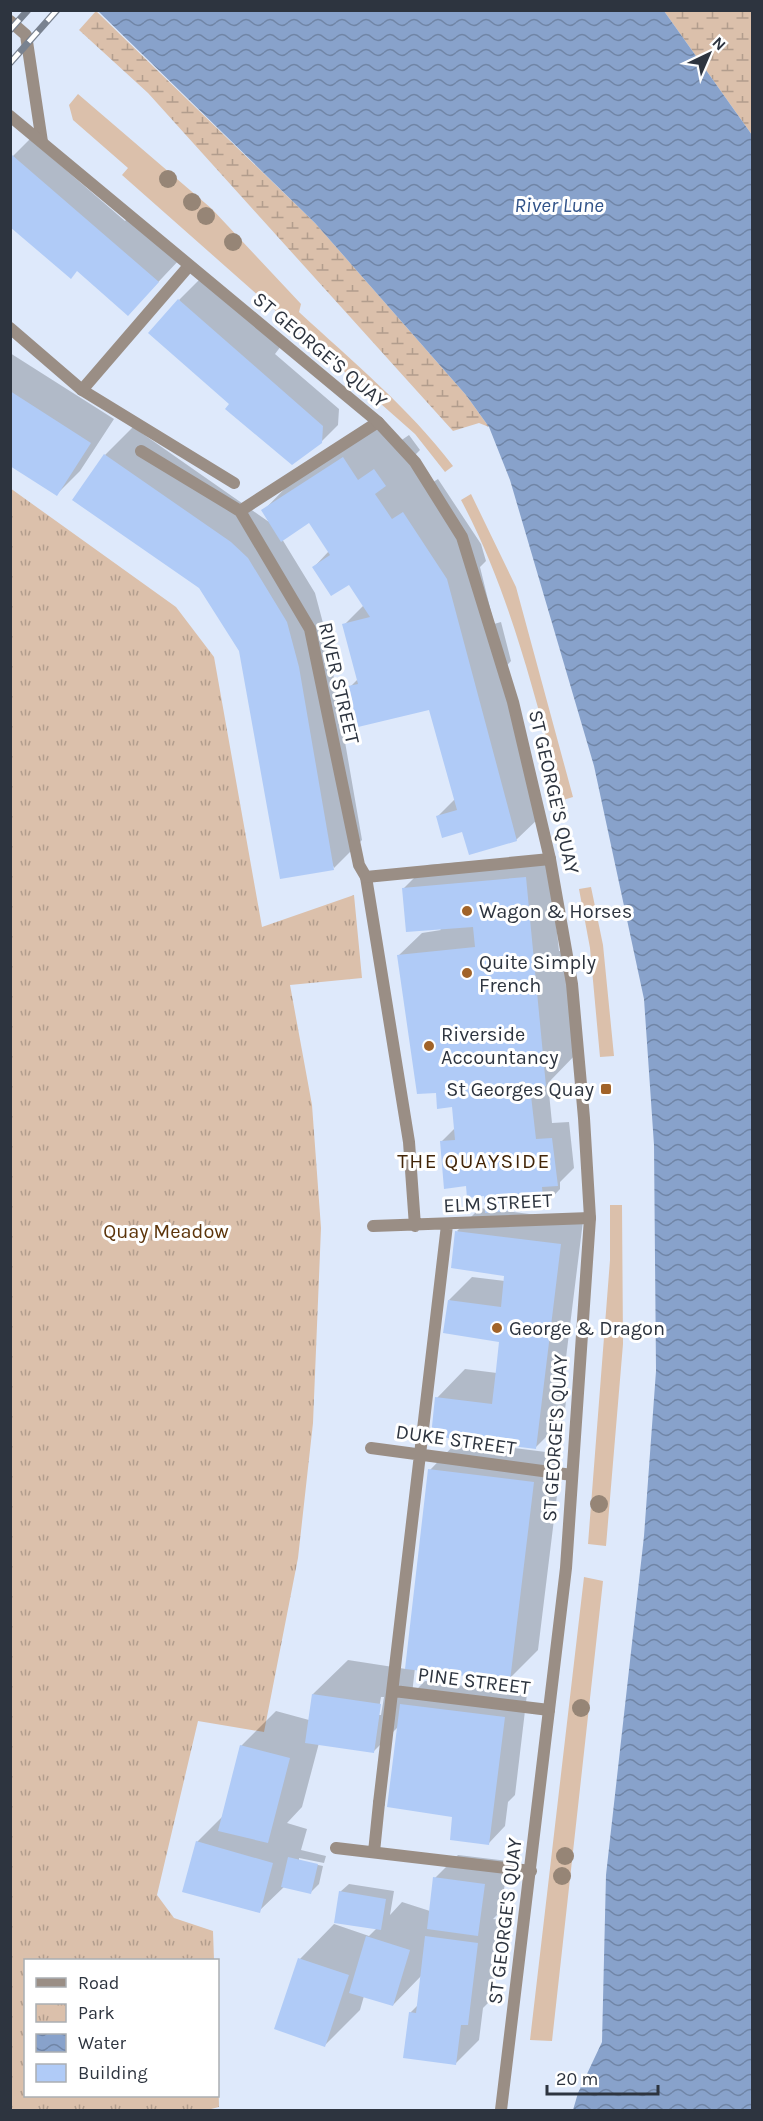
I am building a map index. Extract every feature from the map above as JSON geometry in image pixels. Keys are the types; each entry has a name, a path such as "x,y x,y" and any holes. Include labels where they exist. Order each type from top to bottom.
{"street":[{"path":"10,21 26,35 42,141"},
{"name":"ST GEORGE'S QUAY","path":"10,116 188,267 378,422 415,462 462,537 513,702 550,859 573,984 590,1218 566,1568 501,2110"},
{"path":"82,390 188,267"},
{"path":"10,328 82,390 234,483"},
{"path":"240,511 378,422"},
{"name":"RIVER STREET","path":"141,451 240,511 310,628 359,865 366,878 409,1142 415,1226"},
{"path":"366,878 550,859"},
{"name":"ELM STREET","path":"373,1226 590,1218"},
{"path":"374,1852 394,1691 418,1455 447,1225"},
{"name":"DUKE STREET","path":"371,1448 572,1475"},
{"name":"PINE STREET","path":"394,1691 549,1710"},
{"path":"336,1848 531,1871"}],"green space":[{"path":"96,11 315,223 466,395 489,427 479,423 453,431 148,93 79,30"},
{"path":"664,11 752,11 752,135"},
{"path":"78,94 212,209 301,304 299,312 418,424 453,466 445,472 415,434 122,175 128,168 73,120 69,105"},
{"name":"Quay Meadow","path":"10,488 176,607 214,657 262,927 354,895 362,978 290,985 312,1105 321,1228 313,1423 298,1558 264,1732 198,1721 157,1895 174,1918 213,1931 214,1959 24,1959 24,2097 219,2097 219,2107 207,2110 11,2110"},
{"path":"471,494 516,587 573,797 563,800 532,685 508,609 479,536 461,500"},
{"path":"591,887 603,945 614,1056 600,1057 590,948 579,889"},
{"path":"610,1205 622,1205 623,1344 606,1546 588,1544 610,1260"},
{"path":"584,1577 603,1581 552,2041 530,2040"}],"water":[{"name":"River Lune","path":"98,11 664,11 752,135 752,2110 573,2110 578,2093 602,2042 606,1875 644,1536 656,1371 654,1145 644,999 594,766 510,480 489,427 466,395 315,223"}],"building":[{"path":"12,155 159,282 128,316 77,271 71,279 10,227"},
{"path":"178,299 323,426 322,443 292,465 225,409 229,404 148,333"},
{"path":"10,391 91,443 57,496 10,466"},
{"path":"104,454 231,542 248,558 287,622 299,667 334,870 280,879 239,651 199,588 72,500"},
{"path":"343,457 358,480 374,469 386,486 375,494 392,519 403,512 447,579 517,841 469,855 462,832 442,838 436,816 457,810 429,710 358,727 348,686 358,684 342,624 370,617 349,585 331,596 312,567 330,555 309,523 281,542 261,510"},
{"path":"526,877 546,1086 530,1087 536,1139 552,1138 558,1186 542,1187 544,1207 485,1213 484,1196 467,1198 466,1186 444,1189 440,1141 455,1140 452,1107 437,1109 436,1093 417,1094 397,955 475,947 473,927 406,932 402,888"},
{"path":"455,1231 561,1244 536,1449 431,1436 435,1397 492,1404 496,1370 499,1342 443,1333 448,1300 501,1307 504,1276 451,1268"},
{"path":"428,1469 534,1482 510,1681 405,1669"},
{"path":"312,1694 381,1704 374,1753 305,1743"},
{"path":"400,1704 505,1717 489,1845 450,1840 452,1817 387,1807"},
{"path":"240,1745 290,1758 268,1843 218,1831"},
{"path":"196,1841 273,1863 260,1913 182,1892"},
{"path":"288,1857 318,1864 311,1894 281,1887"},
{"path":"433,1877 485,1884 478,1936 427,1929"},
{"path":"339,1891 386,1899 381,1930 334,1923"},
{"path":"366,1936 410,1950 393,2006 349,1993"},
{"path":"425,1936 478,1943 468,2025 461,2025 456,2065 403,2058 409,2012 416,2013"},
{"path":"298,1958 349,1975 325,2047 274,2029"}],"railway":[{"path":"10,30 28,10"},
{"path":"10,63 57,10"}],"place":[{"name":"Wagon & Horses","path":"467,911"},
{"name":"Quite Simply French","path":"467,973"},
{"name":"Riverside Accountancy","path":"429,1046"},
{"name":"St Georges Quay","path":"606,1089"},
{"name":"George & Dragon","path":"497,1328"}],"district":[{"name":"THE QUAYSIDE","path":"474,1161"}]}
